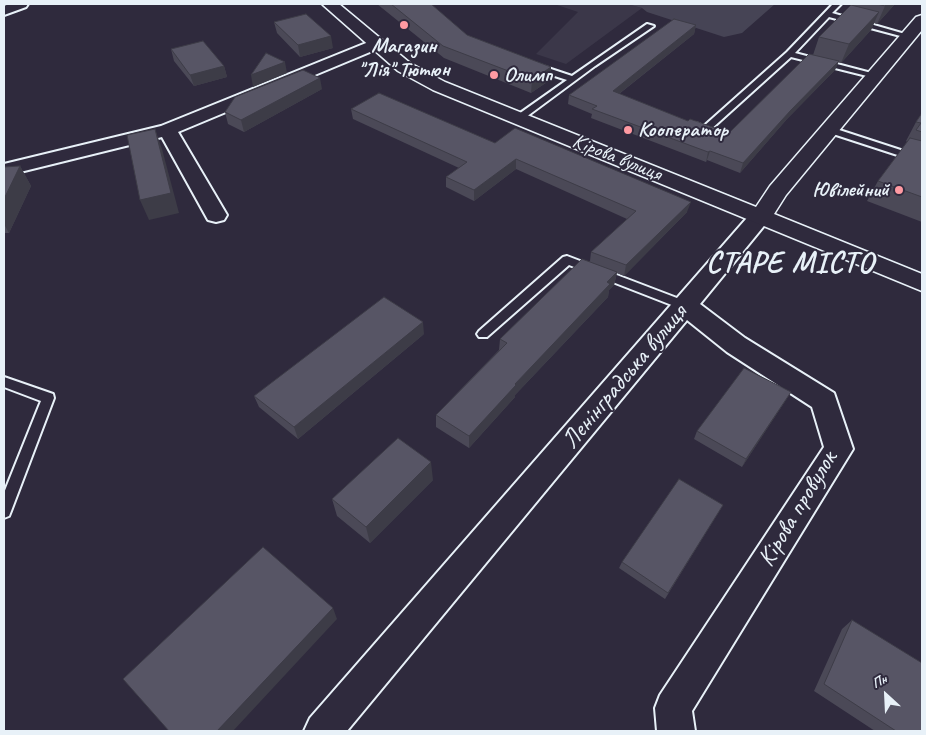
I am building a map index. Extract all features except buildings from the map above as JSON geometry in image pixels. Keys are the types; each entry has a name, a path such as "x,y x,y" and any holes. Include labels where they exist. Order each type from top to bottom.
{"main road":[{"name":"Кірова вулиця","path":"330,4 404,67 439,86 922,283"},
{"name":"Ленінградська вулиця","path":"761,216 778,191 830,130 876,77 915,38 922,20"}],"street":[{"path":"4,11 21,4"},
{"path":"4,170 167,130 376,44"},
{"path":"167,130 216,215"},
{"name":"Ленінградська вулиця","path":"323,731 761,216"},
{"name":"Кірова провулок","path":"676,731 673,708 839,449 824,401 736,345 686,306"}],"lane":[{"path":"688,123 706,130 790,54 836,4"},
{"path":"827,14 915,38"},
{"path":"519,118 573,80 592,64 650,26"},
{"path":"790,54 876,77"},
{"path":"527,64 573,80"},
{"path":"830,130 922,160"},
{"path":"483,334 567,260 686,306"},
{"path":"4,382 48,398 4,511"}],"shaded area":[{"path":"554,4 627,4 642,8 566,64 536,54 578,12"},
{"path":"627,4 775,4 742,33 724,37"}],"place":[{"name":"Магазин \"Лія\" Тютюн","path":"404,25"},
{"name":"Олимп","path":"494,75"},
{"name":"Кооператор","path":"628,130"},
{"name":"Ювілейний","path":"899,190"}],"district":[{"name":"СТАРЕ МІСТО","path":"790,264"}]}
